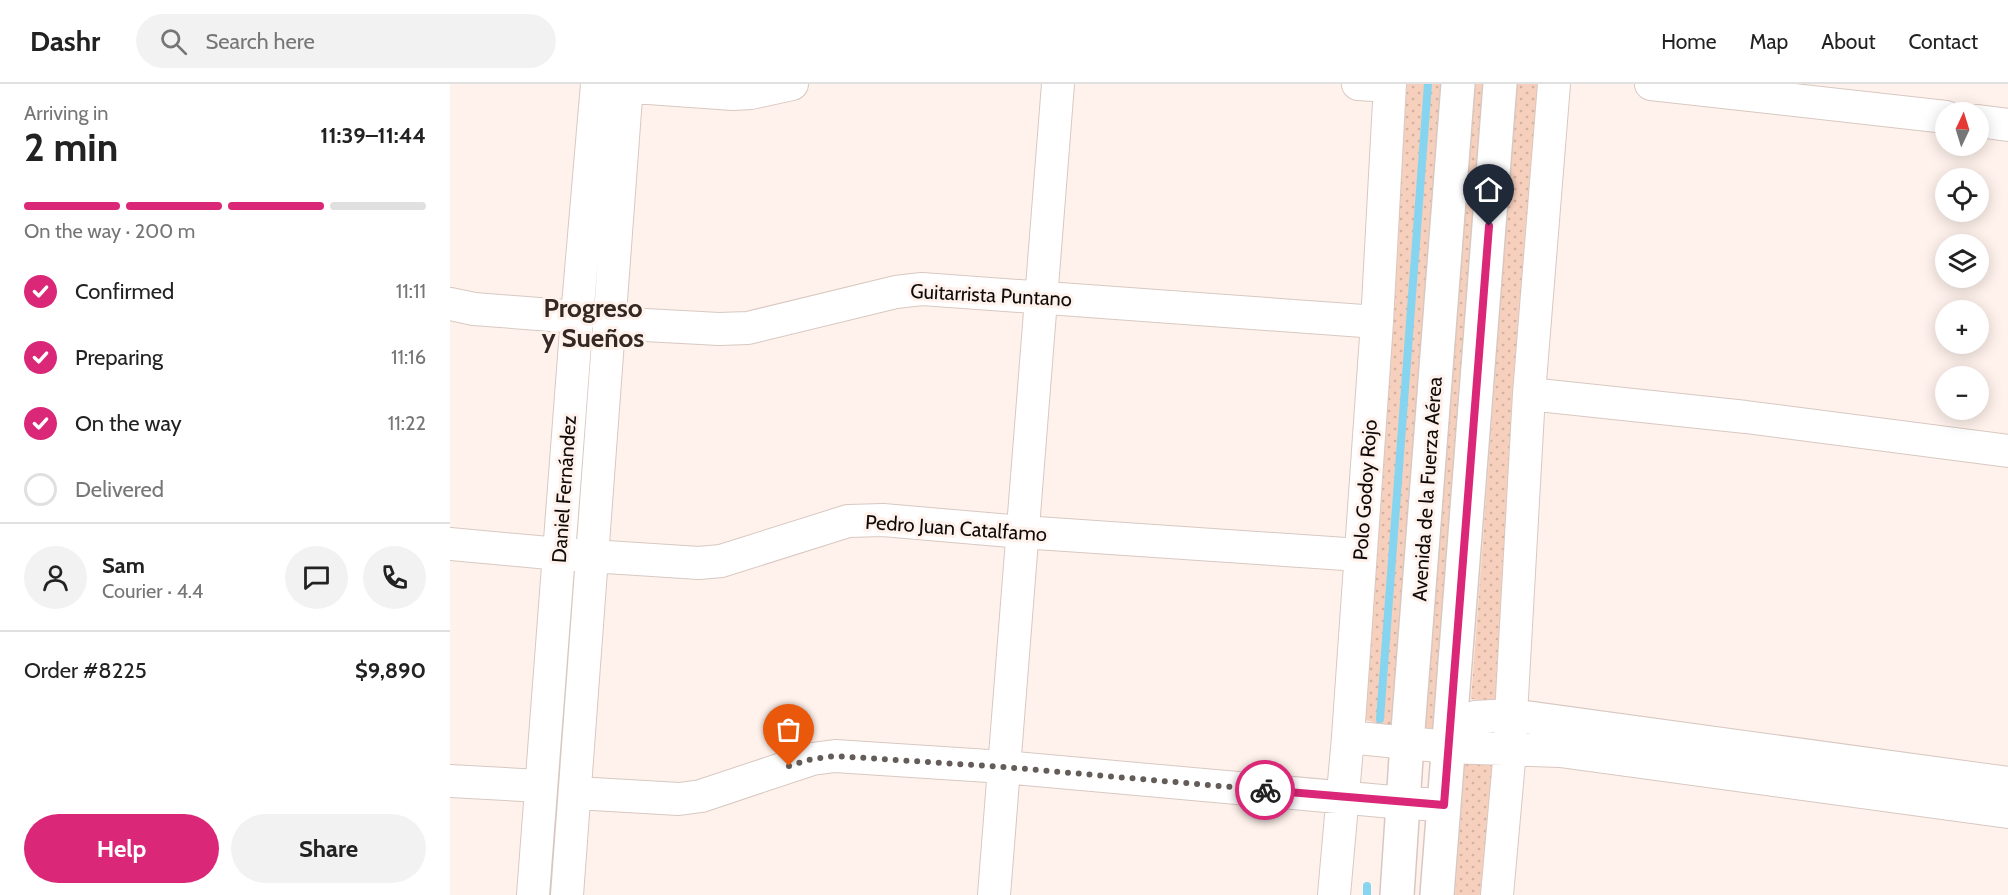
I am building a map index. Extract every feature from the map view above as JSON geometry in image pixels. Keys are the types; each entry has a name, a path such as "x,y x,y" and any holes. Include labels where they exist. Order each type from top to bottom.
{"main road":[{"name":"Avenida de la Fuerza Aérea","path":"1397,895 1458,84"},
{"name":"Avenida de la Fuerza Aérea","path":"1437,895 1500,84"}],"street":[{"path":"591,84 733,94 752,93 792,84"},
{"path":"994,895 1058,84"},
{"path":"1358,84 1390,85"},
{"path":"1497,895 1510,750 1510,716 1529,394 1554,84"},
{"path":"1651,84 1935,116"},
{"name":"Daniel Fernández","path":"533,895 577,317 612,85"},
{"name":"Daniel Fernández","path":"567,895 608,323 612,85"},
{"name":"Polo Godoy Rojo","path":"1334,895 1348,737 1377,322 1390,85"},
{"path":"1989,122 2008,124"},
{"name":"Guitarrista Puntano","path":"608,323 719,329 748,328 896,292 922,289 1377,322"},
{"path":"450,304 474,309 577,317"},
{"path":"1529,394 1746,417 2008,451"},
{"name":"Pedro Juan Catalfamo","path":"450,544 699,563 721,561 848,521 883,520 1360,555"},
{"path":"1448,747 1474,717 1510,716 2008,783"},
{"path":"1348,737 1448,747 1560,752 2008,812"},
{"path":"576,793 679,799 701,796 812,759 835,756 1004,767 1444,805"},
{"path":"450,781 541,786"}],"shaded area":[{"path":"1407,84 1443,84 1394,727 1360,719"},
{"path":"1475,84 1484,84 1434,728 1425,728"},
{"path":"1517,84 1542,84 1503,703 1471,699"},
{"path":"570,578 578,579 554,895 546,895"},
{"path":"1465,762 1494,764 1484,895 1455,895"}],"waterway":[{"path":"1380,719 1428,84"},
{"path":"1367,886 1367,895"}],"way so far":[{"path":"789,766 812,759 835,756 1004,767 1265,790"}],"district":[{"name":"Progreso y Sueños","path":"593,323"}],"route":[{"path":"1265,790 1444,805 1489,226"}]}
